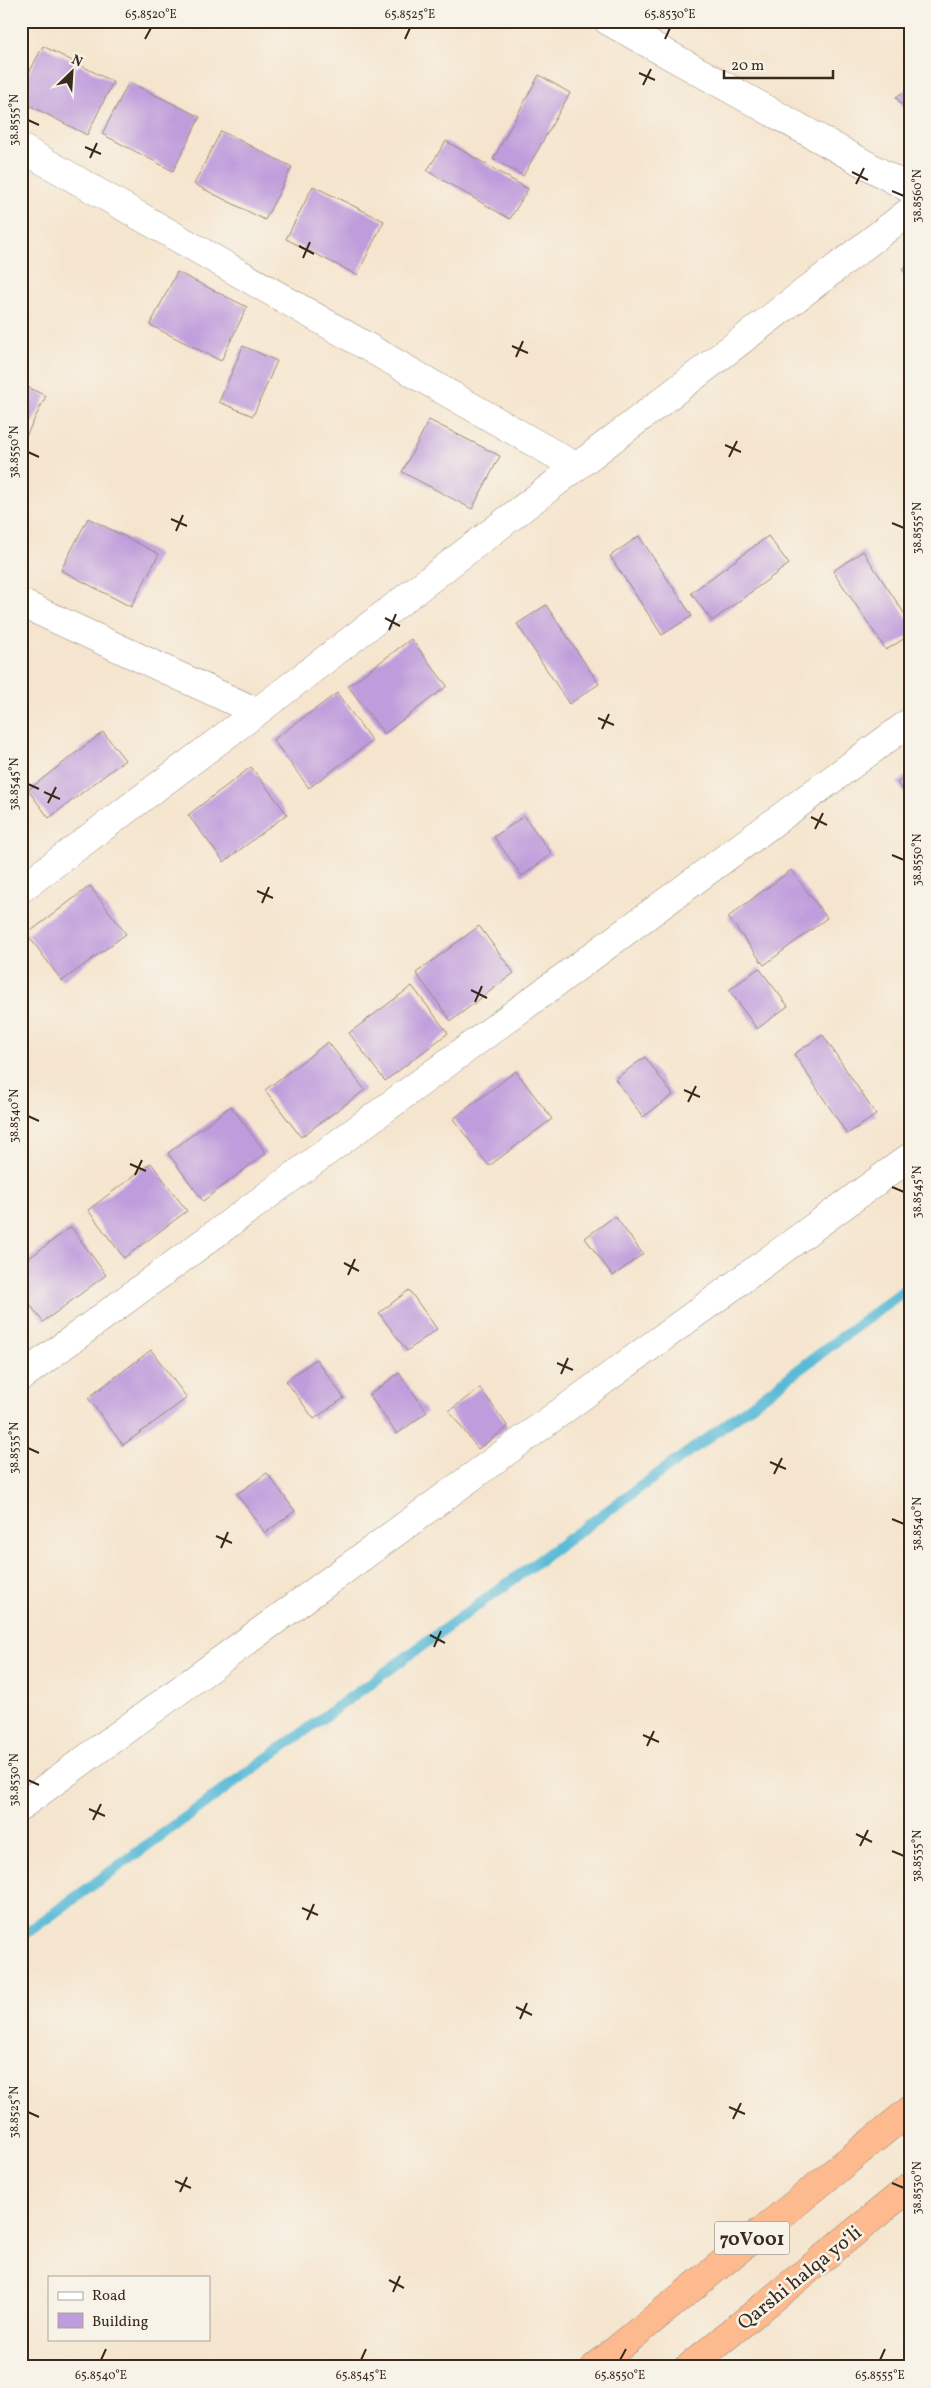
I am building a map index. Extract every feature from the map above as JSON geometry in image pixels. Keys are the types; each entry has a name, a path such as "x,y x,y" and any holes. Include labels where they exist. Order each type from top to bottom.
{"highway":[{"name":"70V001","path":"595,2367 910,2110"},
{"name":"Qarshi halqa yoʻli","path":"689,2367 910,2187"}],"street":[{"path":"608,21 910,189"},
{"path":"21,148 575,466"},
{"path":"21,889 257,712 575,466 910,211"},
{"path":"21,604 257,712"},
{"path":"21,1376 910,722"},
{"path":"21,1806 910,1157"}],"building":[{"path":"43,46 113,82 87,135 21,101 21,88"},
{"path":"539,75 570,93 523,176 493,159"},
{"path":"129,82 200,117 173,171 102,134"},
{"path":"910,87 910,116 896,97"},
{"path":"221,131 292,167 265,220 194,184"},
{"path":"446,141 528,189 510,219 427,171"},
{"path":"313,186 384,221 357,275 286,239"},
{"path":"910,263 910,280 902,269"},
{"path":"177,272 247,307 221,361 150,325"},
{"path":"243,346 277,361 253,416 219,402"},
{"path":"21,384 46,396 21,446"},
{"path":"429,420 500,456 472,509 402,472"},
{"path":"88,518 159,554 131,607 61,570"},
{"path":"639,536 692,616 662,635 610,556"},
{"path":"768,536 789,564 712,621 691,593"},
{"path":"863,551 910,622 910,635 886,650 833,571"},
{"path":"546,605 599,684 569,704 517,624"},
{"path":"411,639 447,686 384,734 348,686"},
{"path":"337,693 372,741 309,788 273,740"},
{"path":"103,732 125,760 49,818 28,790"},
{"path":"251,767 287,814 224,862 188,815"},
{"path":"910,773 910,800 897,783"},
{"path":"524,816 552,854 522,876 494,837"},
{"path":"791,870 827,918 764,965 728,917"},
{"path":"90,886 126,934 62,981 27,934"},
{"path":"479,926 514,973 451,1021 416,973"},
{"path":"759,968 788,1006 757,1029 729,990"},
{"path":"412,986 448,1033 385,1081 349,1033"},
{"path":"823,1035 876,1115 847,1134 794,1054"},
{"path":"328,1042 365,1090 301,1137 265,1090"},
{"path":"645,1057 673,1095 643,1117 615,1079"},
{"path":"516,1071 552,1119 489,1166 453,1119"},
{"path":"231,1106 266,1153 203,1201 168,1153"},
{"path":"151,1163 187,1211 124,1258 88,1210"},
{"path":"615,1216 643,1254 613,1276 585,1238"},
{"path":"71,1227 106,1275 43,1322 21,1293 21,1264"},
{"path":"409,1290 437,1329 407,1351 379,1313"},
{"path":"151,1350 187,1398 123,1445 88,1398"},
{"path":"316,1359 344,1398 314,1419 286,1381"},
{"path":"399,1373 427,1412 397,1434 369,1395"},
{"path":"480,1388 508,1427 478,1449 449,1411"},
{"path":"267,1473 295,1511 265,1533 237,1494"}],"waterway":[{"path":"21,1937 716,1432 910,1286"}]}
